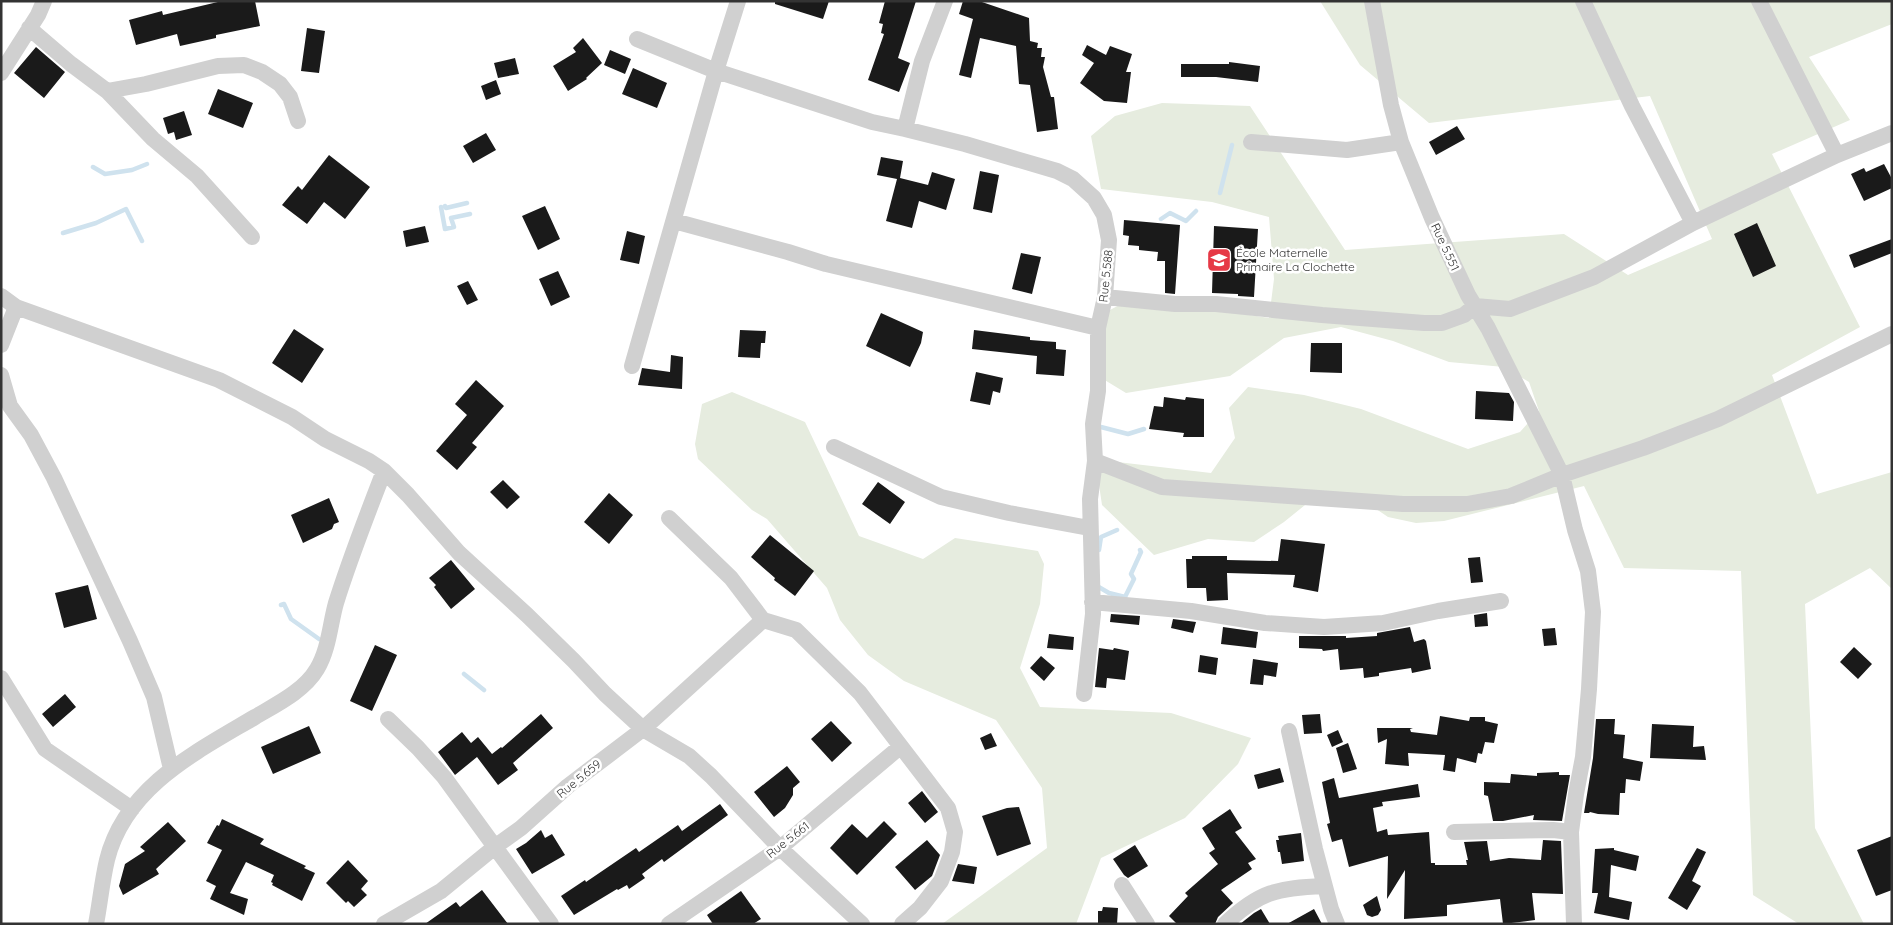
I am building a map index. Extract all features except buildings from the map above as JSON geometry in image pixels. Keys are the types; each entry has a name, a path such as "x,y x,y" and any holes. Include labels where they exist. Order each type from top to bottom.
{"street":[{"path":"1,73 38,15 44,1"},
{"path":"632,366 716,71 738,1"},
{"path":"905,129 922,61 945,1"},
{"name":"Rue 5.551","path":"1372,1 1391,105 1401,142 1432,218 1562,475 1575,530 1588,571 1593,612 1590,689 1571,832 1574,924"},
{"path":"1583,1 1632,106 1694,223"},
{"path":"1759,1 1837,155"},
{"path":"29,28 71,64 107,91 153,139 197,176 252,237"},
{"name":"Rue 5.588","path":"637,39 716,71 872,122 965,144 1056,171 1073,179 1094,198 1104,215 1109,240 1105,296 1098,328 1098,391 1093,424 1095,461 1090,499 1093,614 1084,694"},
{"path":"107,91 146,84 218,66 244,65 262,72 280,84 290,97 298,121"},
{"path":"1105,296 1175,304 1225,304 1424,324 1442,323 1464,315 1475,306 1510,309 1594,277 1694,223 1837,155 1892,133"},
{"path":"1252,142 1313,149 1347,150 1401,142"},
{"path":"674,221 826,264 1098,328"},
{"path":"1,296 16,307 220,380 292,417 325,439 369,461 384,471 408,495 459,553 574,661 605,694 643,729 690,756 780,848 862,924"},
{"path":"2,346 16,307"},
{"path":"1095,461 1162,487 1403,504 1467,504 1511,496 1562,475 1643,448 1718,419 1892,334"},
{"path":"1,375 10,406 31,435 54,478 130,640 154,697 166,741 171,770"},
{"path":"834,447 941,497 1009,513 1090,528"},
{"path":"96,924 107,859 117,833 132,809 148,789 171,770 282,701 300,688 318,668 329,636 349,562 384,471"},
{"path":"668,518 732,578 763,620 796,630 860,693 948,808 955,832 952,852 941,881 920,908 902,924"},
{"path":"1092,602 1191,611 1265,623 1324,627 1383,623 1501,601"},
{"name":"Rue 5.659","path":"384,924 441,891 521,828 575,780 643,729 763,620"},
{"path":"1,678 45,749 132,809"},
{"path":"388,719 444,777 552,924"},
{"path":"1289,731 1324,886 1330,909 1337,924"},
{"name":"Rue 5.661","path":"669,924 780,848 900,747"},
{"path":"1454,832 1553,830 1571,832"},
{"path":"1122,885 1147,924"},
{"path":"1225,924 1249,903 1275,891 1290,887 1324,886"}],"shaded area":[{"path":"1320,1 1892,1 1892,24 1809,57 1850,120 1772,154 1860,327 1772,375 1817,494 1892,472 1892,589 1870,568 1805,604 1815,828 1864,924 1799,924 1753,895 1741,571 1624,568 1584,486 1444,521 1416,523 1388,517 1363,500 1310,501 1284,522 1254,542 1208,539 1154,555 1102,505 1098,478 1109,461 1211,473 1235,438 1229,408 1248,387 1304,395 1361,409 1468,449 1520,432 1539,411 1529,382 1504,367 1449,362 1393,341 1341,327 1284,338 1230,376 1126,393 1103,379 1106,312 1135,297 1269,318 1274,279 1269,217 1212,202 1101,189 1091,136 1115,116 1162,103 1250,106 1345,250 1564,234 1628,275 1712,239 1650,96 1429,123 1360,65"},
{"path":"732,392 805,422 859,536 923,559 955,538 1038,551 1044,564 1040,604 1020,668 1040,707 1171,713 1251,738 1238,764 1185,818 1101,858 1076,924 942,924 1047,848 1042,788 996,720 904,681 868,655 840,620 827,588 767,519 752,510 698,459 695,444 702,404"}],"waterway":[{"path":"1220,193 1232,145"},
{"path":"93,167 105,174 132,170 147,164"},
{"path":"445,206 446,208 467,203"},
{"path":"441,207 445,229 454,227 451,218 470,214"},
{"path":"63,233 96,223 126,209 142,241"},
{"path":"1161,219 1170,213 1186,221 1196,211"},
{"path":"1097,426 1128,434 1144,429"},
{"path":"1099,550 1101,537 1117,530"},
{"path":"1097,586 1109,593 1125,597 1134,579 1131,574 1141,552 1140,550"},
{"path":"281,605 284,604 291,619 319,639"},
{"path":"464,674 484,690"}],"place":[{"name":"École Maternelle Primaire La Clochette","path":"1219,260"}]}
